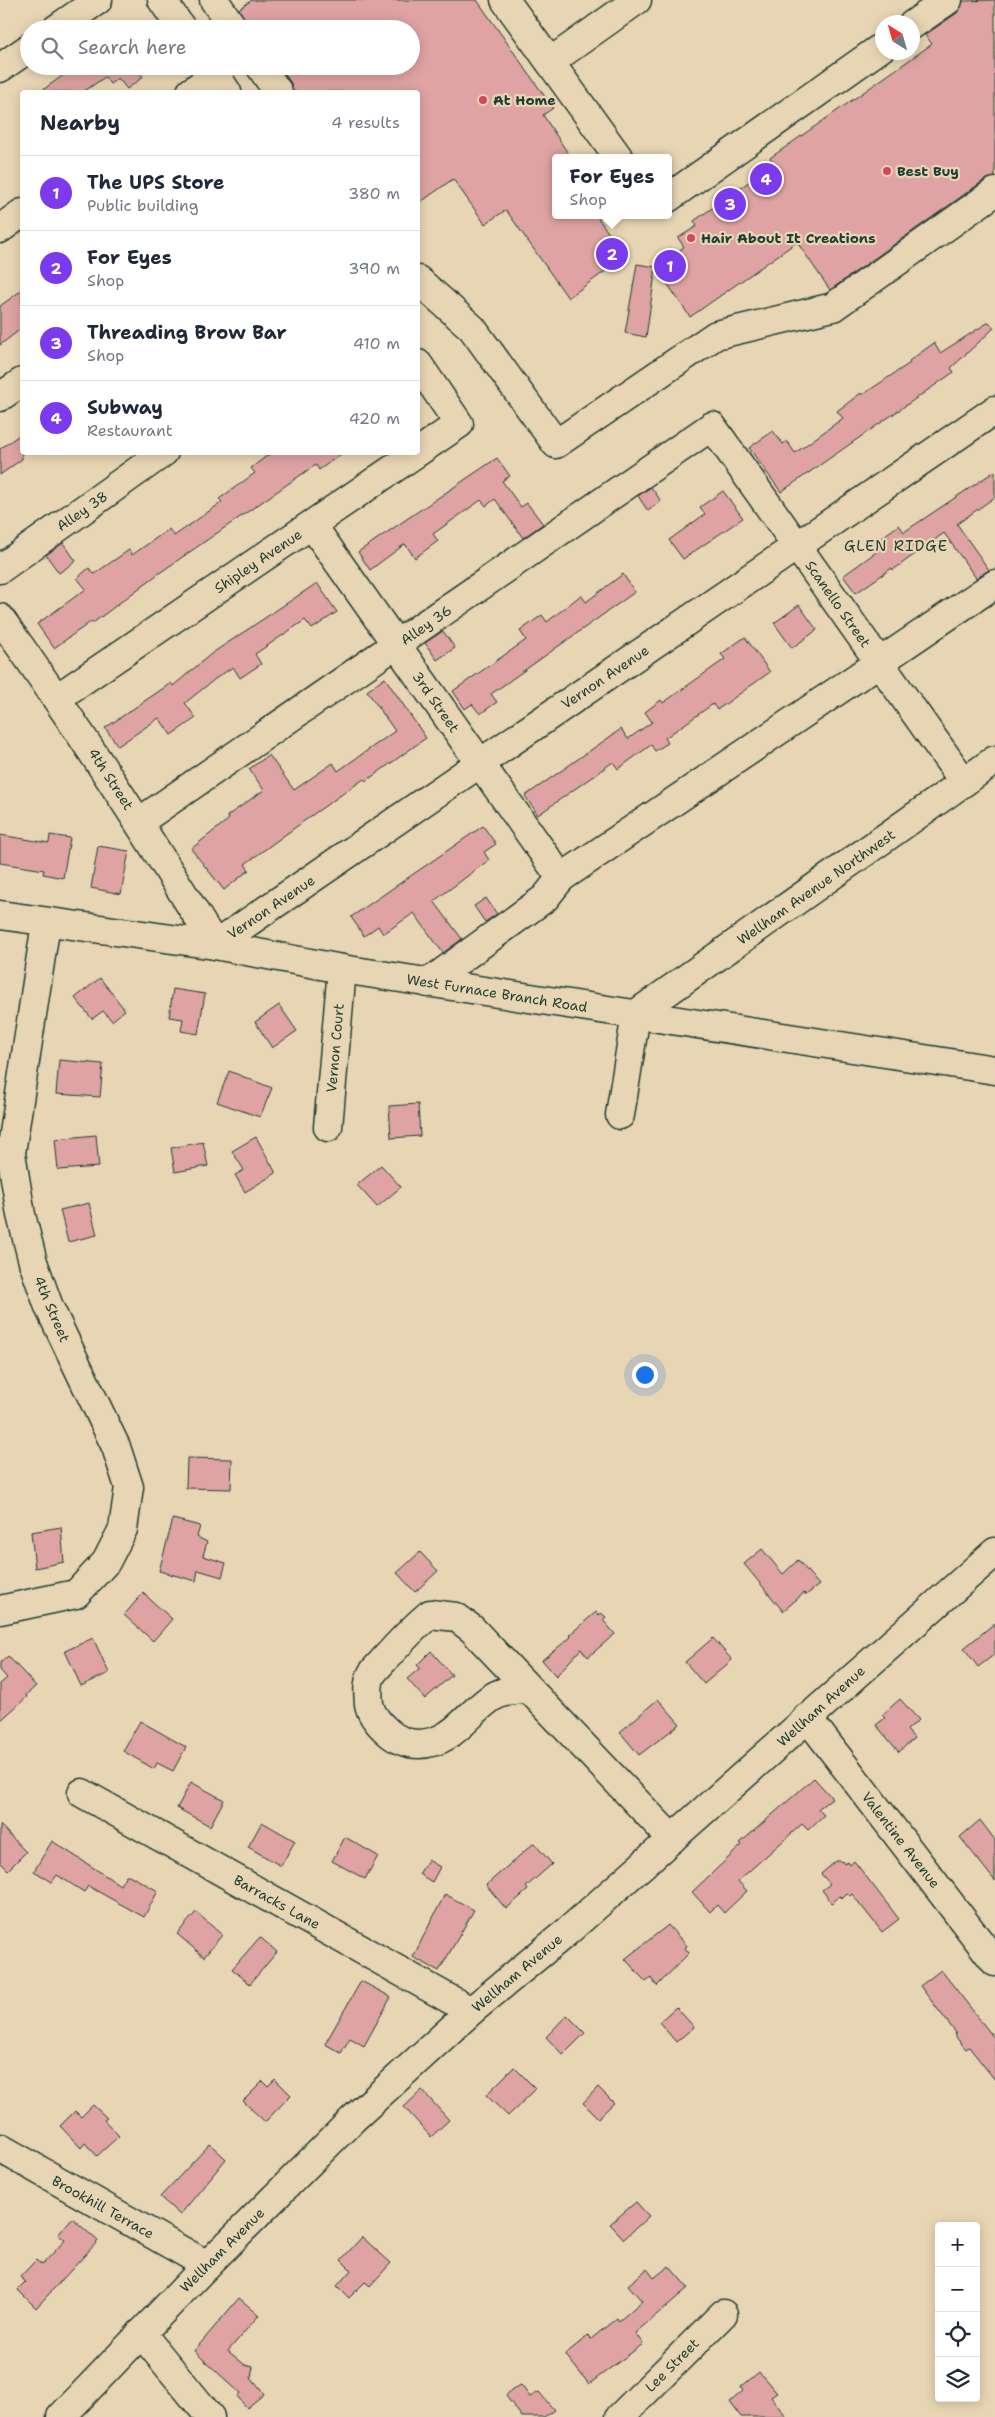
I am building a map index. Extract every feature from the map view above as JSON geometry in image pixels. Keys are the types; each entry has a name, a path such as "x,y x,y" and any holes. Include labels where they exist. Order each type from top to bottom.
{"street":[{"path":"69,20 98,0"},
{"path":"162,0 176,20"},
{"path":"214,0 228,20"},
{"path":"505,0 616,154"},
{"path":"550,62 637,0"},
{"path":"920,20 948,0"},
{"path":"672,195 875,52"},
{"path":"0,68 20,54"},
{"path":"266,75 277,90"},
{"path":"195,90 217,78"},
{"path":"420,282 472,328 556,444 716,335 833,307 995,192"},
{"path":"0,229 20,214"},
{"name":"Shipley Avenue","path":"420,367 459,424 420,451"},
{"path":"0,397 20,383"},
{"name":"Vernon Avenue","path":"216,945 995,410"},
{"name":"Scanello Street","path":"712,426 964,782"},
{"name":"Alley 36","path":"139,822 712,426"},
{"name":"Alley 38","path":"0,569 160,455"},
{"name":"Shipley Avenue","path":"57,698 414,455"},
{"name":"3rd Street","path":"312,525 561,878"},
{"path":"428,982 545,898 561,878 995,584"},
{"name":"4th Street","path":"0,618 57,698 139,822 216,945"},
{"name":"Wellham Avenue Northwest","path":"636,1014 995,760"},
{"name":"West Furnace Branch Road","path":"0,916 216,945 342,969 995,1070"},
{"name":"4th Street","path":"0,1610 76,1594 106,1562 123,1529 129,1487 116,1447 49,1307 36,1271 6,1154 46,923"},
{"name":"Vernon Court","path":"328,1127 342,969"},
{"path":"620,1115 636,1014"},
{"name":"Wellham Avenue","path":"61,2417 207,2265 353,2119 472,2011 568,1932 995,1552"},
{"path":"528,1690 503,1692 491,1698 446,1738 428,1743 410,1744 392,1736 379,1725 370,1706 369,1686 372,1674 414,1627 430,1614 444,1614 456,1617 472,1629 528,1690 672,1839"},
{"name":"Valentine Avenue","path":"807,1718 995,1962"},
{"name":"Barracks Lane","path":"82,1792 472,2011"},
{"name":"Brookhill Terrace","path":"0,2148 207,2265"},
{"name":"Lee Street","path":"620,2417 723,2314"},
{"path":"142,2333 210,2417"}],"building":[{"name":"At Home","path":"252,0 477,0 553,108 543,115 568,154 552,154 552,219 599,219 625,257 568,298 506,210 485,224 453,179 420,203 420,90 293,90 291,83 285,75 420,75 420,20 244,20 239,9"},
{"name":"Best Buy","path":"995,0 995,177 986,179 830,290 797,242 690,317 656,267 684,247 678,238 697,226 694,221 774,164 770,158 909,60 920,60 920,52 932,44 925,35 957,13 963,1"},
{"path":"64,75 142,75 143,77 127,89 118,78 110,84 105,77 86,90 43,90"},
{"path":"637,264 656,267 646,337 625,333"},
{"path":"20,291 20,330 0,345 0,306"},
{"path":"989,322 994,328 951,368 954,372 781,492 749,448 773,431 783,444 787,441 795,453 843,418 837,411 861,393 862,395 910,363 909,361 934,343 940,353"},
{"path":"20,434 20,455 22,455 22,459 0,475 0,449"},
{"path":"268,455 340,455 319,470 316,465 308,470 158,574 93,623 92,621 54,648 37,624 86,589 77,578 89,568 94,574 129,550 132,555 169,529 174,536 222,502 219,499 255,473 251,468"},
{"path":"497,458 510,476 502,481 521,507 527,503 543,524 523,538 495,499 486,506 481,500 433,534 438,541 415,558 405,544 370,570 358,552"},
{"path":"995,471 995,497 957,524 989,570 976,578 944,533 893,570 892,568 856,593 843,576 879,550 874,543 899,525 904,532"},
{"path":"651,487 661,501 648,511 638,496"},
{"path":"723,491 743,518 683,559 669,540 705,514 700,507"},
{"path":"63,543 76,561 59,573 46,555"},
{"path":"623,574 635,592 491,694 497,702 480,714 472,704 465,709 453,691 526,640 520,631 542,615 547,622 581,595 586,602"},
{"path":"317,583 337,612 312,629 305,620 255,654 261,664 240,678 233,667 215,679 185,703 196,718 171,735 159,718 118,746 105,728 171,683 173,686 211,654"},
{"path":"799,605 817,630 792,648 774,623"},
{"path":"443,631 455,648 437,660 425,643"},
{"path":"745,637 770,672 717,710 713,704 665,738 668,743 655,751 651,745 618,769 613,762 538,815 525,796 621,729 628,739 652,722 645,712 661,700 663,703 725,659 721,654"},
{"path":"385,678 426,738 366,781 364,779 315,813 245,864 249,870 224,890 191,849 229,819 227,816 264,790 249,769 269,755 294,790 333,763 338,771 395,731 367,691"},
{"path":"483,826 496,844 484,852 489,860 434,901 462,939 443,953 414,913 383,934 378,926 364,936 351,917"},
{"path":"0,835 49,843 50,835 70,838 63,878 43,874 44,870 0,863"},
{"path":"98,846 129,851 121,894 91,888"},
{"path":"486,898 497,914 485,922 474,906"},
{"path":"100,978 125,1010 112,1021 103,1011 92,1019 75,998"},
{"path":"173,989 205,994 198,1034 181,1031 183,1019 169,1017"},
{"path":"279,1005 297,1031 272,1048 255,1022"},
{"path":"59,1060 103,1064 100,1097 56,1094"},
{"path":"229,1071 272,1088 260,1117 217,1102"},
{"path":"418,1104 420,1136 391,1138 389,1106"},
{"path":"96,1135 99,1167 58,1170 55,1139"},
{"path":"256,1137 276,1173 245,1192 235,1175 244,1170 232,1151"},
{"path":"203,1142 208,1166 175,1172 171,1148"},
{"path":"381,1165 401,1187 377,1207 357,1185"},
{"path":"89,1203 97,1235 68,1242 60,1210"},
{"path":"187,1458 232,1459 231,1489 186,1488"},
{"path":"173,1519 200,1526 197,1537 207,1542 203,1556 226,1563 222,1577 198,1570 196,1581 159,1571"},
{"path":"61,1527 64,1562 35,1568 31,1532"},
{"path":"762,1549 783,1574 798,1560 819,1585 806,1595 804,1593 783,1611 744,1564"},
{"path":"420,1552 438,1571 415,1592 397,1573"},
{"path":"143,1593 172,1619 153,1641 124,1615"},
{"path":"596,1612 606,1617 603,1620 615,1634 588,1657 581,1649 556,1676 542,1660 571,1637 569,1635"},
{"path":"995,1623 995,1654 978,1667 964,1648"},
{"path":"93,1638 109,1673 81,1686 65,1651"},
{"path":"713,1638 732,1660 704,1684 685,1662"},
{"path":"431,1651 452,1675 425,1699 407,1679 420,1668 417,1665"},
{"path":"8,1656 36,1686 26,1695 27,1697 0,1721 0,1684 7,1678 0,1670 0,1663"},
{"path":"658,1699 680,1724 639,1755 620,1732"},
{"path":"900,1699 919,1720 907,1730 914,1738 899,1752 876,1725 885,1718 882,1715"},
{"path":"140,1721 186,1747 173,1771 157,1763 154,1769 123,1751"},
{"path":"814,1778 832,1798 818,1809 824,1815 808,1830 802,1824 738,1881 747,1891 724,1913 717,1905 710,1912 692,1892 742,1845 740,1843"},
{"path":"191,1782 224,1800 210,1826 177,1808"},
{"path":"980,1820 995,1840 995,1881 960,1837"},
{"path":"262,1822 295,1841 281,1866 248,1847"},
{"path":"0,1825 26,1852 8,1870 0,1862"},
{"path":"345,1837 378,1856 365,1879 332,1861"},
{"path":"52,1841 120,1885 126,1875 129,1875 158,1891 144,1917 88,1886 84,1892 57,1875 52,1882 34,1871"},
{"path":"534,1843 552,1864 526,1887 528,1890 506,1909 486,1885"},
{"path":"428,1860 440,1867 432,1882 419,1874"},
{"path":"836,1861 842,1861 844,1864 848,1862 850,1865 854,1861 899,1919 882,1932 852,1894 850,1896 847,1893 842,1898 840,1896 832,1903 822,1890 830,1884 821,1874"},
{"path":"445,1894 474,1910 439,1971 413,1957"},
{"path":"196,1912 222,1935 204,1957 177,1934"},
{"path":"668,1925 687,1946 685,1948 689,1953 657,1986 651,1978 646,1982 625,1959"},
{"path":"260,1937 277,1952 250,1984 232,1969"},
{"path":"941,1970 995,2039 995,2080 969,2047 966,2049 954,2035 956,2033 920,1986"},
{"path":"361,1981 391,1997 364,2046 350,2038 341,2053 325,2044"},
{"path":"676,2007 694,2027 676,2042 659,2022"},
{"path":"567,2015 585,2033 563,2055 546,2037"},
{"path":"514,2067 536,2089 508,2116 486,2095"},
{"path":"275,2079 291,2095 265,2122 243,2101 263,2081 268,2086"},
{"path":"598,2087 614,2103 598,2118 583,2103"},
{"path":"422,2090 449,2120 431,2137 404,2107"},
{"path":"93,2105 107,2118 104,2120 119,2136 97,2156 85,2143 81,2148 60,2126 75,2111 81,2117"},
{"path":"210,2144 226,2159 180,2215 160,2197"},
{"path":"636,2202 649,2216 624,2239 610,2224"},
{"path":"72,2218 98,2241 36,2308 18,2290 26,2282 20,2277 36,2260 42,2265 65,2240 58,2235"},
{"path":"362,2237 391,2263 370,2286 365,2282 349,2298 337,2286 351,2270 341,2260"},
{"path":"669,2266 688,2288 635,2333 643,2344 589,2384 565,2354 588,2336 591,2339 617,2318 619,2321 642,2301 628,2285 647,2269 654,2278"},
{"path":"239,2298 259,2315 228,2351 245,2365 253,2367 251,2378 264,2394 247,2408 237,2396 240,2393 194,2351"},
{"path":"759,2372 777,2393 771,2397 786,2417 741,2417 730,2402 743,2391 741,2387"},
{"path":"521,2385 530,2397 539,2392 554,2410 544,2417 522,2417 506,2396 512,2389"}],"place":[{"name":"At Home","path":"483,100"},
{"name":"Best Buy","path":"887,171"},
{"name":"Subway","path":"766,179"},
{"name":"Threading Brow Bar","path":"730,204"},
{"name":"Hair About It Creations","path":"691,238"},
{"name":"For Eyes","path":"612,254"},
{"name":"The UPS Store","path":"670,266"}],"district":[{"name":"GLEN RIDGE","path":"896,546"}]}
